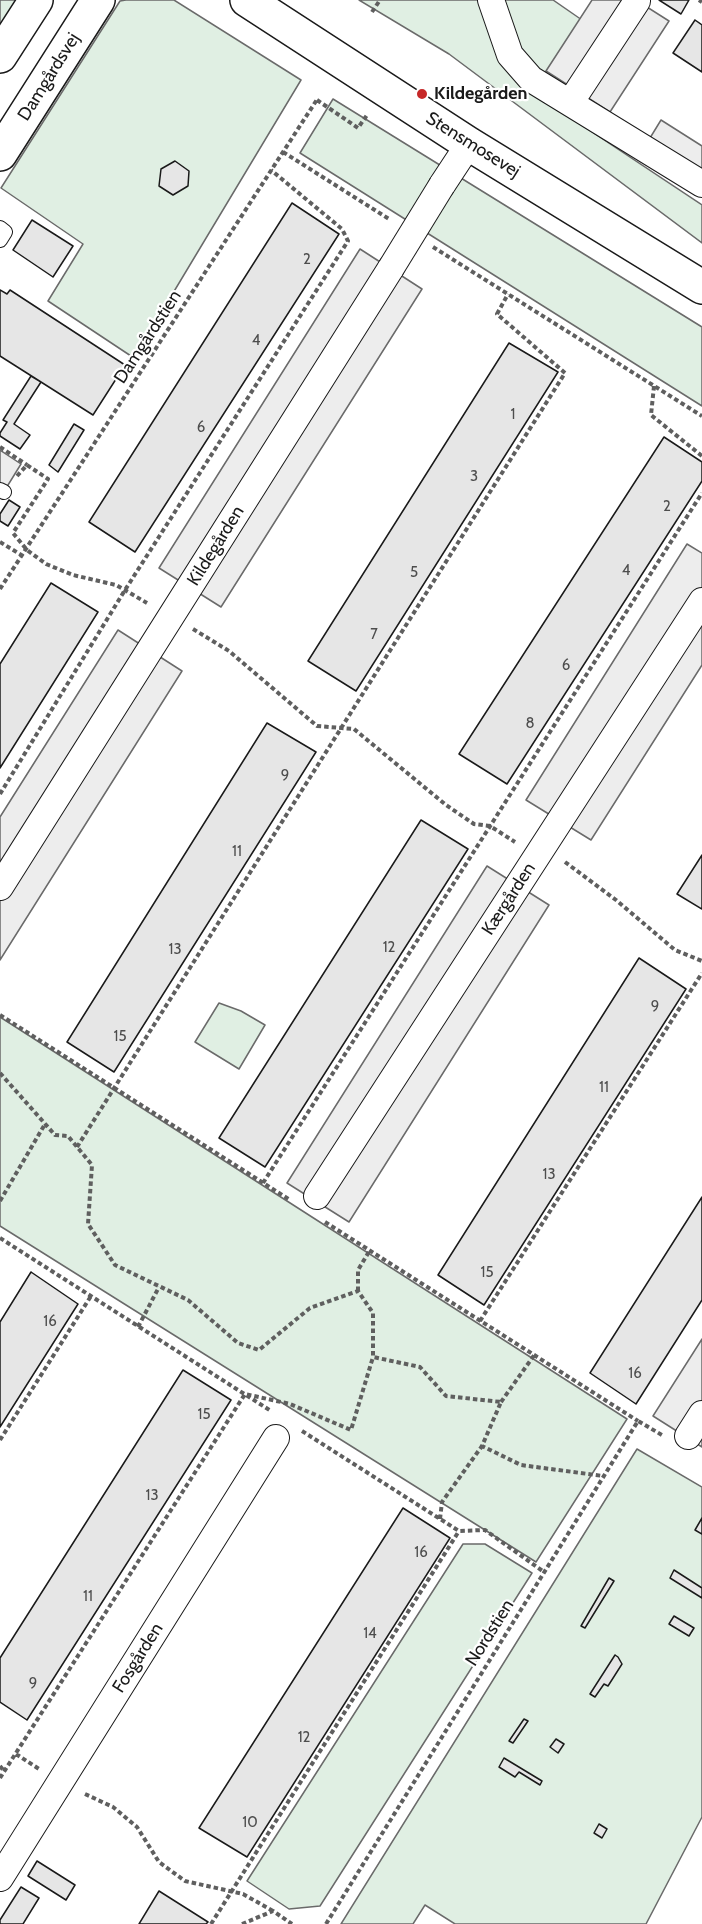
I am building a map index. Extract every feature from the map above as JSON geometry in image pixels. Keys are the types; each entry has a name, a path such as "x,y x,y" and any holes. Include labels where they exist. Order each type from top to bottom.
{"street":[{"path":"0,56 36,0"},
{"name":"Damgårdsvej","path":"0,154 98,0"},
{"name":"Stensmosevej","path":"247,0 469,144 702,287"},
{"path":"491,0 510,55 531,79 702,184"},
{"path":"570,103 637,1"},
{"name":"Kildegården","path":"0,887 469,144"},
{"name":"Kærgården","path":"317,1196 702,601"},
{"path":"678,1438 702,1414"},
{"name":"Fosgården","path":"0,1878 276,1438"}],"lane":[{"path":"0,228 5,232 0,240"}],"path":[{"path":"372,12 380,0"},
{"name":"Damgårdstien","path":"0,589 317,99 358,128"},
{"path":"283,152 390,220"},
{"path":"0,794 125,590 348,241 342,229 271,170"},
{"path":"429,245 702,416"},
{"path":"77,1148 564,373 497,314 508,294"},
{"path":"654,386 651,415 702,456"},
{"path":"0,447 27,465"},
{"path":"263,1183 702,493"},
{"path":"0,542 23,556"},
{"path":"27,550 46,564 73,575 116,585 172,616 229,651 317,726 354,729 446,805 474,824 490,826 537,856 557,856 616,900 675,950 702,961"},
{"path":"480,1321 702,973"},
{"path":"0,1073 55,1135 68,1137 92,1165 88,1224 115,1265 188,1300 238,1343 260,1350 310,1308 358,1291"},
{"path":"0,1201 45,1124"},
{"path":"369,1250 358,1270 358,1291 373,1313 373,1357 420,1367 446,1396 501,1402"},
{"path":"138,1327 159,1287"},
{"path":"0,1440 91,1296"},
{"path":"440,1519 442,1502 482,1446 501,1402 535,1354"},
{"name":"Nordstien","path":"326,1924 638,1420 678,1438"},
{"path":"482,1446 521,1465 603,1476"},
{"path":"211,1924 459,1531"},
{"path":"16,1754 60,1782 113,1807 137,1827 159,1862 185,1881 243,1894 292,1924"},
{"path":"0,1766 4,1771"},
{"path":"242,1924 273,1911"}],"green space":[{"path":"0,0 17,0 0,27"},
{"path":"174,0 301,80 134,358 48,301 83,244 1,188 120,1"},
{"path":"359,0 553,0 582,20 532,92 702,205 702,243 449,54"},
{"path":"333,99 702,327 702,406 300,153"},
{"path":"219,1003 241,1011 265,1025 239,1069 195,1042"},
{"path":"0,1017 627,1419 536,1562 0,1226"},
{"path":"637,1449 702,1487 702,1817 646,1924 455,1924 425,1905 413,1924 341,1924"},
{"path":"463,1544 485,1544 532,1573 320,1906 289,1909 247,1881"}],"shaded area":[{"path":"592,0 636,0 669,21 610,112 546,71"},
{"path":"661,120 702,146 702,173 650,138"},
{"path":"360,249 422,289 221,607 159,568"},
{"path":"0,450 21,464 0,498"},
{"path":"687,544 702,553 702,665 591,840 526,800"},
{"path":"118,630 182,671 0,960 0,817"},
{"path":"487,866 549,905 349,1222 287,1183"},
{"path":"702,1339 702,1447 653,1416"}],"building":[{"path":"659,0 689,0 681,14"},
{"path":"695,20 702,25 702,72 673,53"},
{"path":"175,161 189,171 188,186 173,195 159,186 161,169"},
{"path":"292,203 339,234 135,552 89,522"},
{"path":"32,220 73,246 53,277 13,250"},
{"path":"0,290 7,294 10,290 125,365 93,415 0,356"},
{"path":"509,343 558,372 356,691 308,661"},
{"path":"31,376 41,382 14,424 30,435 20,449 0,436 0,433 7,422 3,420"},
{"path":"74,424 84,430 58,472 49,465"},
{"path":"664,437 702,462 702,481 507,784 459,754"},
{"path":"9,500 20,507 8,526 0,521 0,514"},
{"path":"51,583 98,612 0,768 0,664"},
{"path":"267,723 316,752 114,1072 67,1042"},
{"path":"421,820 468,849 265,1167 219,1138"},
{"path":"702,855 702,909 677,894"},
{"path":"639,958 686,989 484,1305 438,1275"},
{"path":"702,1197 702,1300 636,1404 590,1373"},
{"path":"31,1272 78,1304 0,1427 0,1322"},
{"path":"183,1370 231,1400 27,1720 0,1702 0,1658"},
{"path":"403,1508 450,1538 247,1857 199,1828"},
{"path":"702,1518 702,1534 695,1530"},
{"path":"674,1570 702,1588 702,1598 670,1578"},
{"path":"609,1578 614,1581 585,1628 581,1626"},
{"path":"674,1616 694,1628 689,1636 669,1624"},
{"path":"615,1655 622,1664 608,1686 604,1684 595,1697 590,1694"},
{"path":"524,1719 528,1721 513,1743 509,1741"},
{"path":"556,1739 564,1744 558,1753 550,1747"},
{"path":"504,1758 542,1781 540,1785 519,1772 515,1777 499,1767"},
{"path":"599,1824 607,1829 602,1838 594,1833"},
{"path":"37,1861 75,1885 66,1900 28,1876"},
{"path":"21,1887 39,1898 23,1924 0,1924 0,1920"},
{"path":"159,1891 208,1922 206,1924 139,1924"}],"place":[{"name":"Kildegården","path":"422,94"}]}
